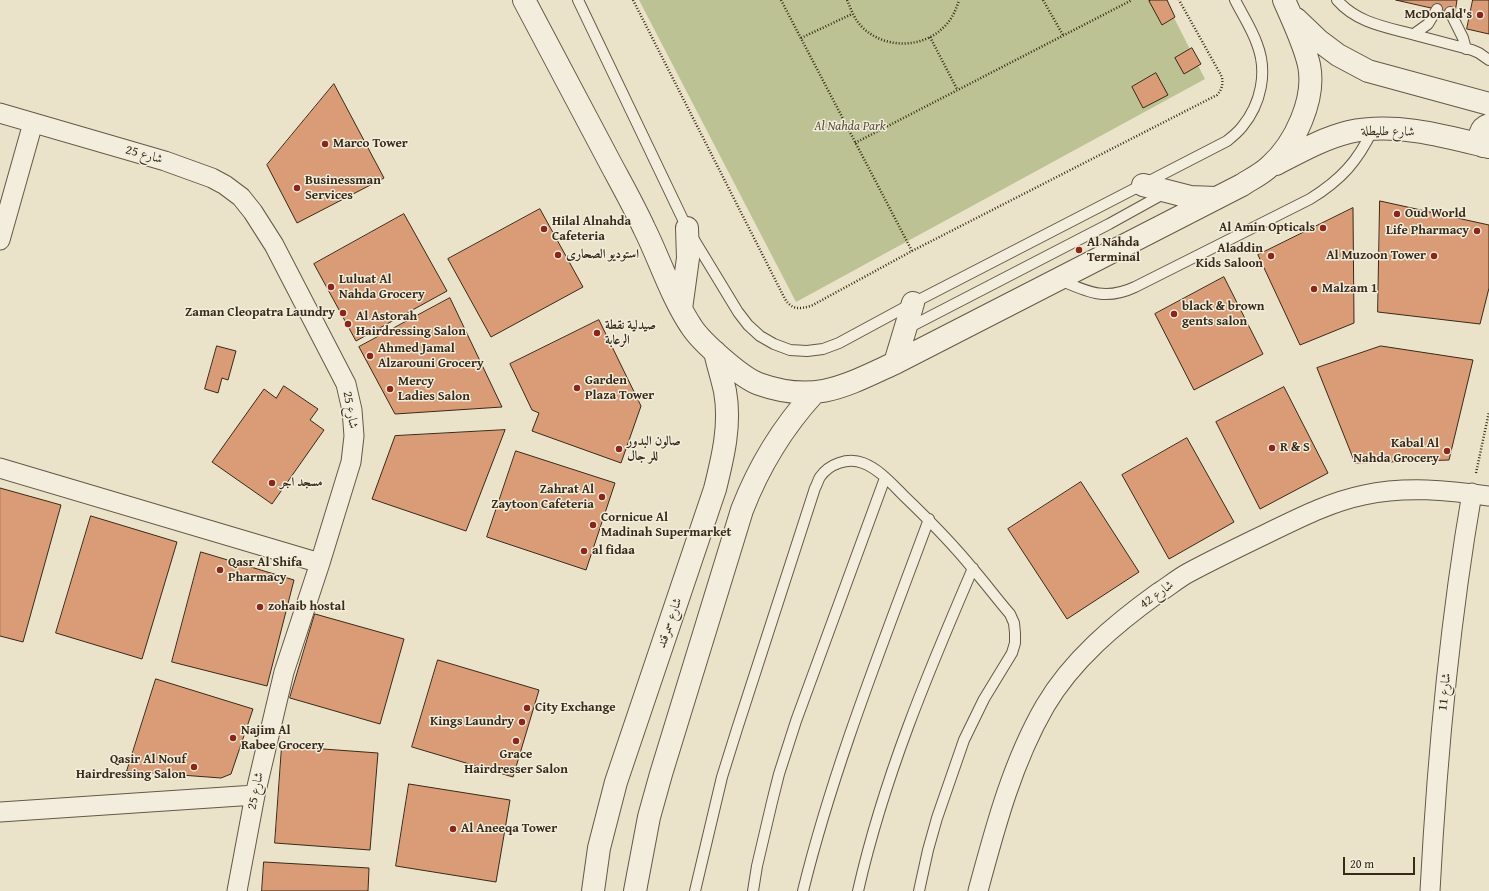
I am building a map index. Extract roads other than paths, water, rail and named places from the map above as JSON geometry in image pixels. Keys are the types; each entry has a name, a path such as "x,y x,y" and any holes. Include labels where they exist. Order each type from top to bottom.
{"street":[{"path":"524,0 644,227 691,328 739,373 758,384 782,391 814,393 849,384 895,363 1242,185 1270,167 1298,130 1310,86 1309,67 1306,54 1287,6"},
{"path":"1287,6 1323,44 1338,55 1368,71 1489,104"},
{"name":"شارع 25","path":"0,113 165,161 212,178 225,185 240,197 253,212 274,245 346,384 352,410 354,436 351,462 284,672 255,795 237,891"},
{"path":"0,240 33,123"},
{"path":"1486,147 1479,138 1480,132 1489,125"},
{"name":"شارع طليطلة","path":"1270,167 1327,139 1349,132 1373,129 1431,134 1486,147"},
{"path":"1143,185 1190,197 1216,198"},
{"path":"681,309 688,258 687,228"},
{"path":"895,363 913,303"},
{"name":"شارع سمرقند","path":"593,891 599,848 616,782 715,489 723,457 727,425 725,393 715,352"},
{"path":"634,891 649,817 661,774 742,510 757,475 772,448 798,411 814,393"},
{"path":"0,468 320,563"},
{"name":"شارع 42","path":"978,891 991,840 1008,787 1025,744 1045,706 1070,670 1107,633 1186,574 1314,511 1340,501 1364,495 1417,489 1480,494"},
{"name":"شارع 11","path":"1430,891 1436,786 1451,631 1461,559 1480,494"},
{"path":"0,812 255,795"}],"lane":[{"path":"578,0 687,228 748,325 760,336 774,344 796,350 807,351 824,349 839,343 913,303 1227,141 1242,127 1255,108 1262,85 1263,64 1257,44 1235,0"},
{"path":"1336,0 1358,18 1376,26 1414,34 1466,49 1479,53 1489,60"},
{"path":"1414,34 1428,24 1437,9"},
{"path":"1450,12 1466,49"},
{"path":"1058,279 1093,293 1104,295 1125,292 1327,189 1354,162 1365,146 1373,129"},
{"path":"904,330 1109,224 1167,192"},
{"path":"696,891 722,777 820,477 828,468 839,462 851,461 862,462 885,478 929,519 973,568 1010,614 1014,623 1015,643 1012,653 984,699 964,740 937,818 919,891"},
{"path":"753,891 779,774 796,721 885,478"},
{"path":"804,891 820,830 844,755 929,519"},
{"path":"858,891 876,821 902,740 931,664 973,568"}],"place":[{"name":"McDonald's","path":"1480,15"},
{"name":"Marco Tower","path":"325,144"},
{"name":"Businessman Services","path":"297,188"},
{"name":"Oud World","path":"1397,214"},
{"name":"Al Amin Opticals","path":"1323,228"},
{"name":"Hilal Alnahda Cafeteria","path":"544,229"},
{"name":"Life Pharmacy","path":"1477,231"},
{"name":"Al Nahda Terminal","path":"1079,250"},
{"name":"استوديو الصحارى","path":"558,255"},
{"name":"Aladdin Kids Saloon","path":"1271,256"},
{"name":"Al Muzoon Tower","path":"1434,256"},
{"name":"Luluat Al Nahda Grocery","path":"331,287"},
{"name":"Malzam 1","path":"1314,289"},
{"name":"Zaman Cleopatra Laundry","path":"343,313"},
{"name":"black & brown gents salon","path":"1174,314"},
{"name":"Al Astorah Hairdressing Salon","path":"348,324"},
{"name":"صيدلية نقطة الرعابة","path":"597,333"},
{"name":"Ahmed Jamal Alzarouni Grocery","path":"370,356"},
{"name":"Garden Plaza Tower","path":"577,388"},
{"name":"Mercy Ladies Salon","path":"390,389"},
{"name":"R & S","path":"1272,448"},
{"name":"صالون البدور للر جال","path":"619,449"},
{"name":"Kabal Al Nahda Grocery","path":"1447,451"},
{"name":"مسجد اجر","path":"272,483"},
{"name":"Zahrat Al Zaytoon Cafeteria","path":"602,497"},
{"name":"Cornicue Al Madinah Supermarket","path":"593,525"},
{"name":"al fidaa","path":"584,551"},
{"name":"Qasr Al Shifa Pharmacy","path":"220,570"},
{"name":"zohaib hostal","path":"260,607"},
{"name":"City Exchange","path":"527,708"},
{"name":"Kings Laundry","path":"522,722"},
{"name":"Najim Al Rabee Grocery","path":"233,738"},
{"name":"Grace Hairdresser Salon","path":"516,741"},
{"name":"Qasir Al Nouf Hairdressing Salon","path":"194,767"},
{"name":"Al Aneeqa Tower","path":"453,829"}],"park label":[{"name":"Al Nahda Park","path":"850,127"}]}
